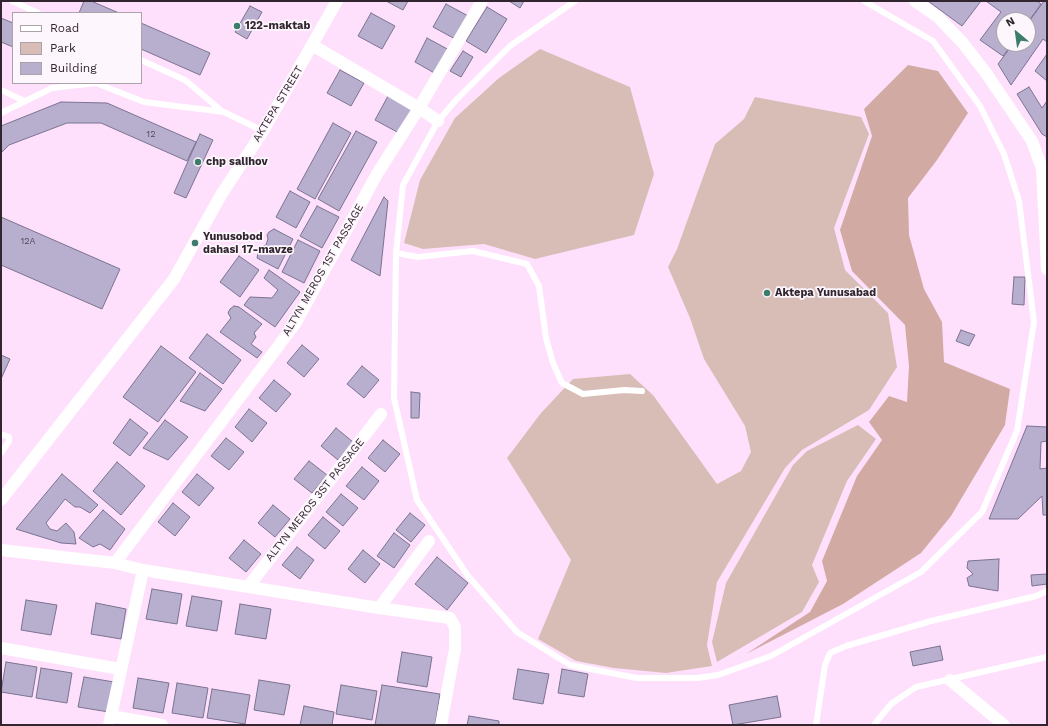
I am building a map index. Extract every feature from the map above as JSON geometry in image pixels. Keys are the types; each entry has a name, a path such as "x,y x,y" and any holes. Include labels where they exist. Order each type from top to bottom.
{"street":[{"name":"AKTEPA STREET","path":"1,500 174,279 221,195 263,131 337,1"},
{"name":"ALTYN MEROS 1ST PASSAGE","path":"115,563 295,324 377,174 419,108 482,1"},
{"path":"915,1 938,17 950,28 986,73 1032,141 1044,169 1047,269"},
{"path":"312,46 419,108 438,121"},
{"name":"ALTYN MEROS 3ST PASSAGE","path":"248,587 381,414"},
{"path":"378,608 429,541"},
{"path":"1,550 115,563 143,570 378,608 450,618 455,627 454,649 441,725"},
{"path":"143,570 120,669 110,721 162,725"},
{"path":"1,648 120,669"},
{"path":"950,680 1004,725"}],"lane":[{"path":"12,1 36,12"},
{"path":"575,1 510,46 438,121 403,185 396,253 394,398 417,500 468,576 517,632 570,665 637,678 697,678 718,675 771,656 920,572 982,512 1017,431 1034,322 1019,201 1004,154 980,106 933,41 864,1"},
{"path":"142,60 185,80 224,112 263,131"},
{"path":"1,113 52,88 87,84"},
{"path":"99,84 144,102 224,112"},
{"path":"1,90 24,101"},
{"path":"396,253 418,257 473,251 528,264 539,286 546,338 553,363 562,382 583,394 624,390 642,391"},
{"path":"1,434 9,437 9,441 1,453"},
{"path":"816,725 825,665 830,653 846,646 923,623 1036,596 1047,591"},
{"path":"874,725 891,704 916,687 1047,657"}],"green space":[{"path":"540,49 630,87 654,174 634,235 535,259 484,244 423,249 404,243 420,180 455,118 499,78"},
{"path":"755,97 861,117 869,134 834,228 845,270 888,313 897,367 869,410 802,450 785,468 717,582 707,645 712,666 666,673 614,668 576,661 538,639 571,560 507,458 541,413 573,379 630,374 653,395 717,484 741,471 751,452 745,426 704,359 690,318 668,267 677,249 715,144 744,119"},
{"path":"858,425 876,439 847,481 812,565 819,582 802,612 717,662 712,642 726,583 793,465 807,451"}],"shaded area":[{"path":"908,65 938,71 968,113 937,160 908,198 909,235 924,289 942,322 944,362 1010,389 1005,425 951,516 921,553 843,604 746,654 810,612 827,581 822,561 857,476 882,440 869,422 889,396 907,402 909,366 905,325 852,271 840,230 872,136 864,109"}],"building":[{"path":"84,1 91,1 117,12 79,12"},
{"path":"386,1 408,1 403,10"},
{"path":"509,1 524,1 520,8"},
{"path":"928,1 981,1 962,26"},
{"path":"986,1 1037,1 1041,4 1035,12 1001,12"},
{"path":"1044,1 1047,1 1047,42 1043,39 1036,49 1036,12"},
{"path":"446,4 470,17 457,40 433,27"},
{"path":"250,6 262,12 247,39 235,32"},
{"path":"487,7 507,19 486,53 466,41"},
{"path":"371,13 395,26 382,49 358,36"},
{"path":"1,18 12,23 12,47 1,42"},
{"path":"996,19 996,51 980,40"},
{"path":"142,23 210,53 200,75 142,49"},
{"path":"427,38 451,51 438,75 415,62"},
{"path":"463,51 473,57 461,77 450,71"},
{"path":"997,52 1006,52 1003,56"},
{"path":"1007,52 1034,52 1011,85 998,64"},
{"path":"1047,54 1047,81 1035,71"},
{"path":"340,70 364,83 351,106 327,93"},
{"path":"1029,87 1042,108 1047,101 1047,137 1042,134 1017,94"},
{"path":"388,96 412,109 399,133 375,120"},
{"path":"61,102 107,103 196,142 187,161 101,123 67,123 9,145 1,153 1,126"},
{"path":"333,123 351,133 315,199 297,189"},
{"path":"356,131 377,142 339,211 318,199"},
{"path":"200,134 213,140 186,198 174,193"},
{"path":"290,191 310,202 296,228 276,217"},
{"path":"384,197 388,201 380,276 351,260"},
{"path":"317,206 339,217 322,248 300,236"},
{"path":"1,217 120,269 102,309 1,265"},
{"path":"274,229 293,239 278,269 257,258 259,248 266,245 268,239 267,235"},
{"path":"298,240 320,251 304,283 282,272"},
{"path":"239,256 259,270 240,297 220,282"},
{"path":"269,270 300,292 275,327 244,305 250,297 272,298 278,290 264,278"},
{"path":"1014,277 1025,277 1024,305 1012,304"},
{"path":"234,306 239,307 262,324 254,333 256,337 251,344 262,352 257,358 220,332 231,318 228,313"},
{"path":"961,330 975,335 969,346 956,341"},
{"path":"207,334 241,360 223,384 189,358"},
{"path":"302,345 319,359 304,377 287,363"},
{"path":"161,346 196,372 158,422 123,397"},
{"path":"1,355 10,359 1,379"},
{"path":"362,366 379,380 364,398 347,384"},
{"path":"200,373 222,389 205,411 180,401"},
{"path":"274,380 291,394 276,412 259,398"},
{"path":"411,392 420,393 419,418 411,418"},
{"path":"249,409 267,423 252,442 235,427"},
{"path":"130,419 148,433 130,456 113,443"},
{"path":"165,420 188,437 168,460 143,448"},
{"path":"1027,426 1047,427 1047,441 1041,442 1040,469 1047,468 1047,515 1043,515 1042,496 1018,519 989,519"},
{"path":"336,428 353,442 338,460 321,446"},
{"path":"226,438 244,452 229,470 211,456"},
{"path":"383,440 400,454 385,472 368,458"},
{"path":"309,461 327,475 312,493 294,479"},
{"path":"117,462 145,486 121,515 93,491"},
{"path":"362,467 379,481 364,500 346,486"},
{"path":"62,474 98,505 90,513 80,507 75,507 65,499 46,523 50,529 57,531 66,523 74,532 76,544 61,543 16,529"},
{"path":"197,474 214,488 199,506 182,492"},
{"path":"341,494 358,508 343,526 326,512"},
{"path":"173,503 190,517 175,536 158,522"},
{"path":"273,505 290,519 275,537 258,523"},
{"path":"103,510 125,529 110,550 100,544 93,547 79,538"},
{"path":"410,513 425,525 411,542 396,530"},
{"path":"323,517 340,531 325,549 308,535"},
{"path":"394,533 410,545 394,568 377,556"},
{"path":"244,540 261,554 246,572 229,558"},
{"path":"297,547 314,560 300,579 282,565"},
{"path":"363,550 380,564 365,583 348,569"},
{"path":"437,557 468,583 447,610 415,584"},
{"path":"999,559 998,591 969,586 967,578 973,574 967,568 968,561"},
{"path":"1047,574 1047,584 1032,586 1031,575"},
{"path":"152,589 182,594 177,624 146,619"},
{"path":"192,596 222,601 217,631 186,626"},
{"path":"26,600 57,605 51,635 21,630"},
{"path":"96,603 126,609 121,639 91,634"},
{"path":"240,604 271,609 266,639 235,634"},
{"path":"940,646 943,660 913,666 910,652"},
{"path":"402,652 432,657 427,687 397,682"},
{"path":"6,662 37,667 32,697 1,692"},
{"path":"41,668 72,673 67,703 36,698"},
{"path":"518,669 549,674 543,704 513,699"},
{"path":"562,669 588,674 584,697 558,693"},
{"path":"84,677 114,682 109,712 78,707"},
{"path":"138,678 169,683 163,713 133,708"},
{"path":"259,680 290,685 284,715 254,710"},
{"path":"177,683 208,688 203,718 172,713"},
{"path":"341,685 377,691 372,720 336,714"},
{"path":"382,685 440,694 435,725 375,725"},
{"path":"212,689 250,695 245,724 207,718"},
{"path":"777,696 781,717 733,725 729,705"},
{"path":"304,706 334,712 332,725 300,725"},
{"path":"469,716 499,721 499,725 467,725"}],"place":[{"name":"122-maktab","path":"237,26"},
{"name":"chp salihov","path":"198,162"},
{"name":"Yunusobod dahasi 17-mavze","path":"195,243"},
{"name":"Aktepa Yunusabad","path":"767,293"}]}
